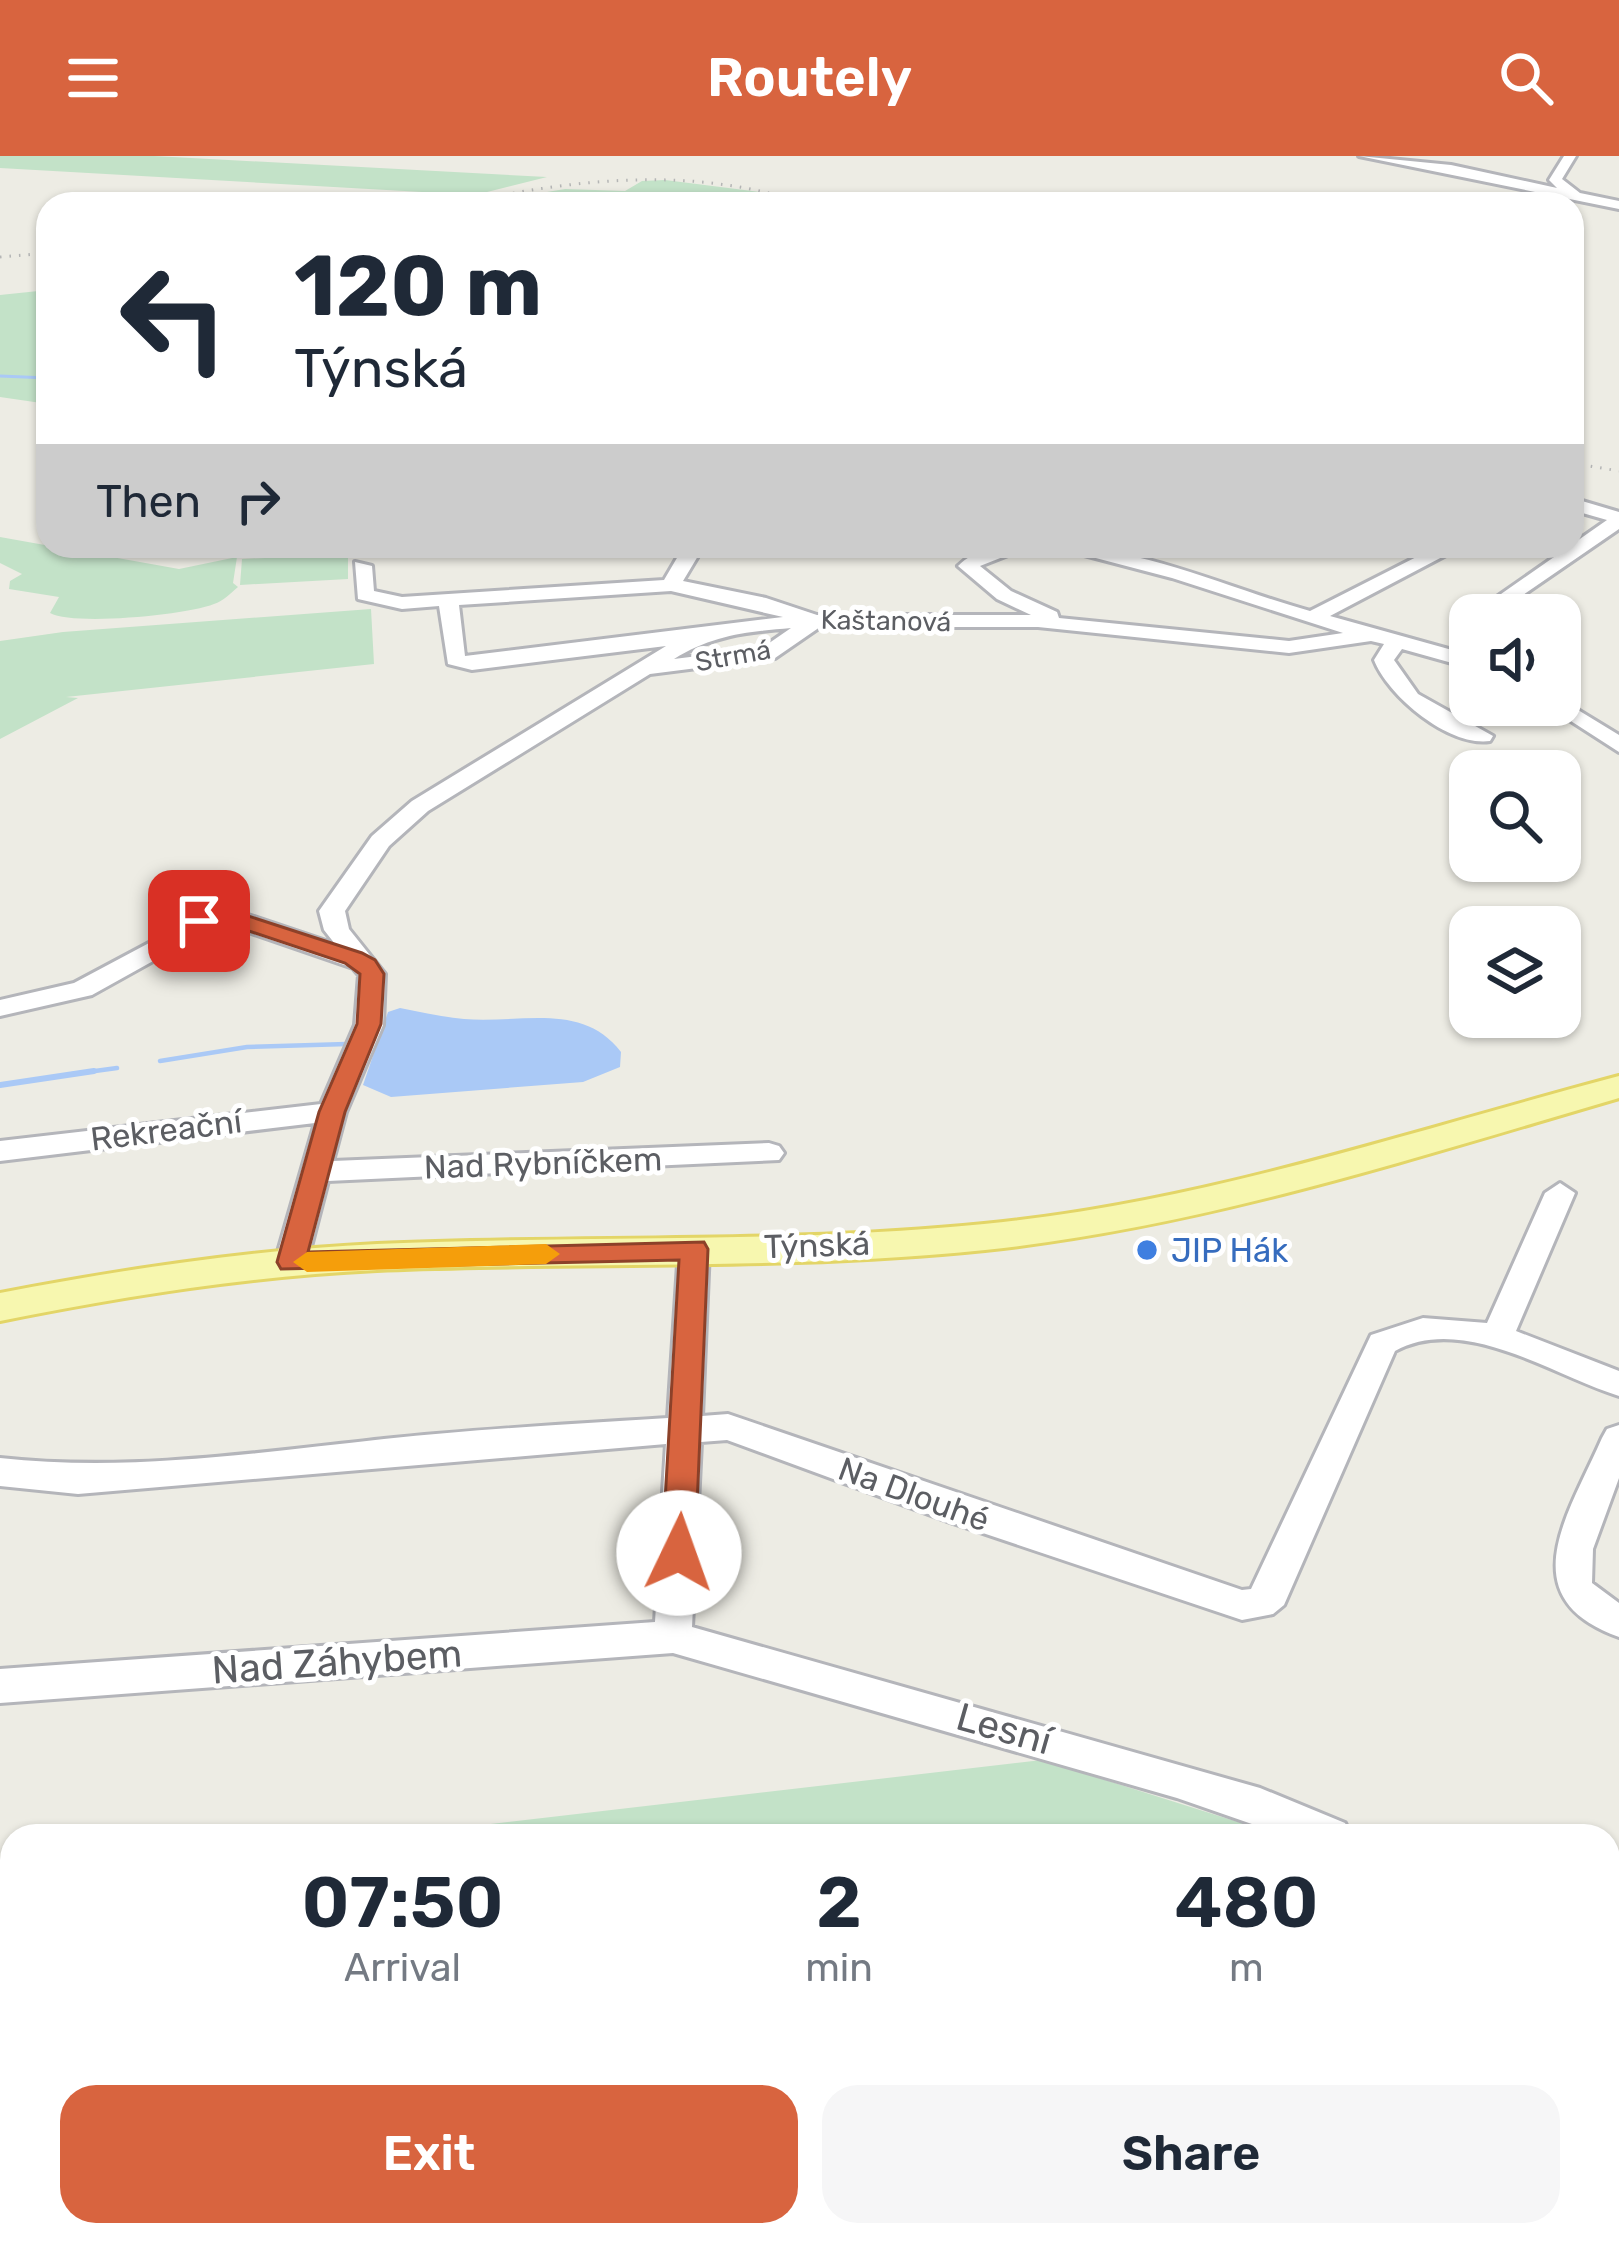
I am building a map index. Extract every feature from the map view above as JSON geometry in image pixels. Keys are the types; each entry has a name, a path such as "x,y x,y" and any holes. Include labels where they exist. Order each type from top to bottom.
{"main road":[{"name":"Týnská","path":"0,1307 141,1279 291,1262 980,1238 1086,1225 1190,1204 1619,1087"}],"street":[{"path":"1365,156 1459,170 1551,192"},
{"path":"1570,156 1555,180 1571,192"},
{"path":"1584,200 1619,205"},
{"path":"1584,508 1619,519"},
{"path":"1584,543 1619,519"},
{"path":"671,585 687,558"},
{"path":"987,558 968,566 1004,595 1079,626"},
{"path":"1121,558 1449,656"},
{"path":"1311,618 1429,558"},
{"path":"1511,594 1563,558"},
{"name":"Kaštanová","path":"362,566 362,588 368,597 391,602 671,585 759,602 815,621 1079,626 1289,647 1369,634"},
{"path":"947,622 1004,595"},
{"path":"449,602 455,660 472,664 815,621"},
{"name":"Strmá","path":"642,669 757,657 783,647 815,621"},
{"path":"781,622 783,647"},
{"path":"291,1262 332,1112 369,1024 373,988 367,965 338,929 332,910 380,841 420,806 698,636"},
{"path":"1396,642 1384,660 1399,688 1436,716 1483,736"},
{"path":"1581,720 1619,745"},
{"path":"0,1008 82,989 211,917 233,918 367,965"},
{"name":"Rekreační","path":"0,1151 332,1112"},
{"name":"Nad Rybníčkem","path":"316,1172 770,1153"},
{"path":"1560,1193 1497,1337 1619,1384"},
{"path":"673,1637 694,1249"},
{"name":"Na Dlouhé","path":"0,1472 78,1480 163,1476 686,1426 728,1426 1242,1606 1259,1604 1271,1594 1385,1339 1443,1328 1497,1337"},
{"path":"1619,1438 1571,1563 1578,1594 1619,1621"},
{"name":"Nad Záhybem","path":"0,1686 673,1637"},
{"name":"Lesní","path":"673,1637 1177,1780 1303,1824"}],"green space":[{"path":"0,156 154,156 547,177 487,192 422,192 0,168"},
{"path":"642,181 761,192 547,192 625,191"},
{"path":"36,291 36,402 0,397 0,295"},
{"path":"0,537 36,543 36,558 117,558 179,569 237,558 233,583 238,587 217,603 200,608 82,619 50,613 59,597 9,589 10,581 22,574 0,563"},
{"path":"348,558 348,579 240,585 242,559"},
{"path":"371,609 374,664 66,697 78,698 0,739 0,641"},
{"path":"1042,1760 1244,1824 491,1824"}],"water":[{"path":"400,1008 464,1019 569,1020 605,1036 621,1052 620,1067 583,1082 391,1097 363,1085 388,1012"}],"waterway":[{"path":"0,376 36,378"},
{"path":"160,1061 247,1047 347,1044"},
{"path":"83,1073 117,1068"},
{"path":"83,1073 94,1071"},
{"path":"0,1085 83,1073"},
{"path":"73,1074 83,1073"}],"railway":[{"path":"523,192 633,180 720,184 763,192"},
{"path":"0,257 36,254"},
{"path":"1584,465 1619,471"}],"slow traffic":[{"path":"307,1262 546,1254"}],"place":[{"name":"JIP Hák","path":"1147,1250"}],"route":[{"path":"199,921 233,918 353,958 367,965 372,974 369,1024 332,1112 291,1262 694,1249 679,1553"}]}
